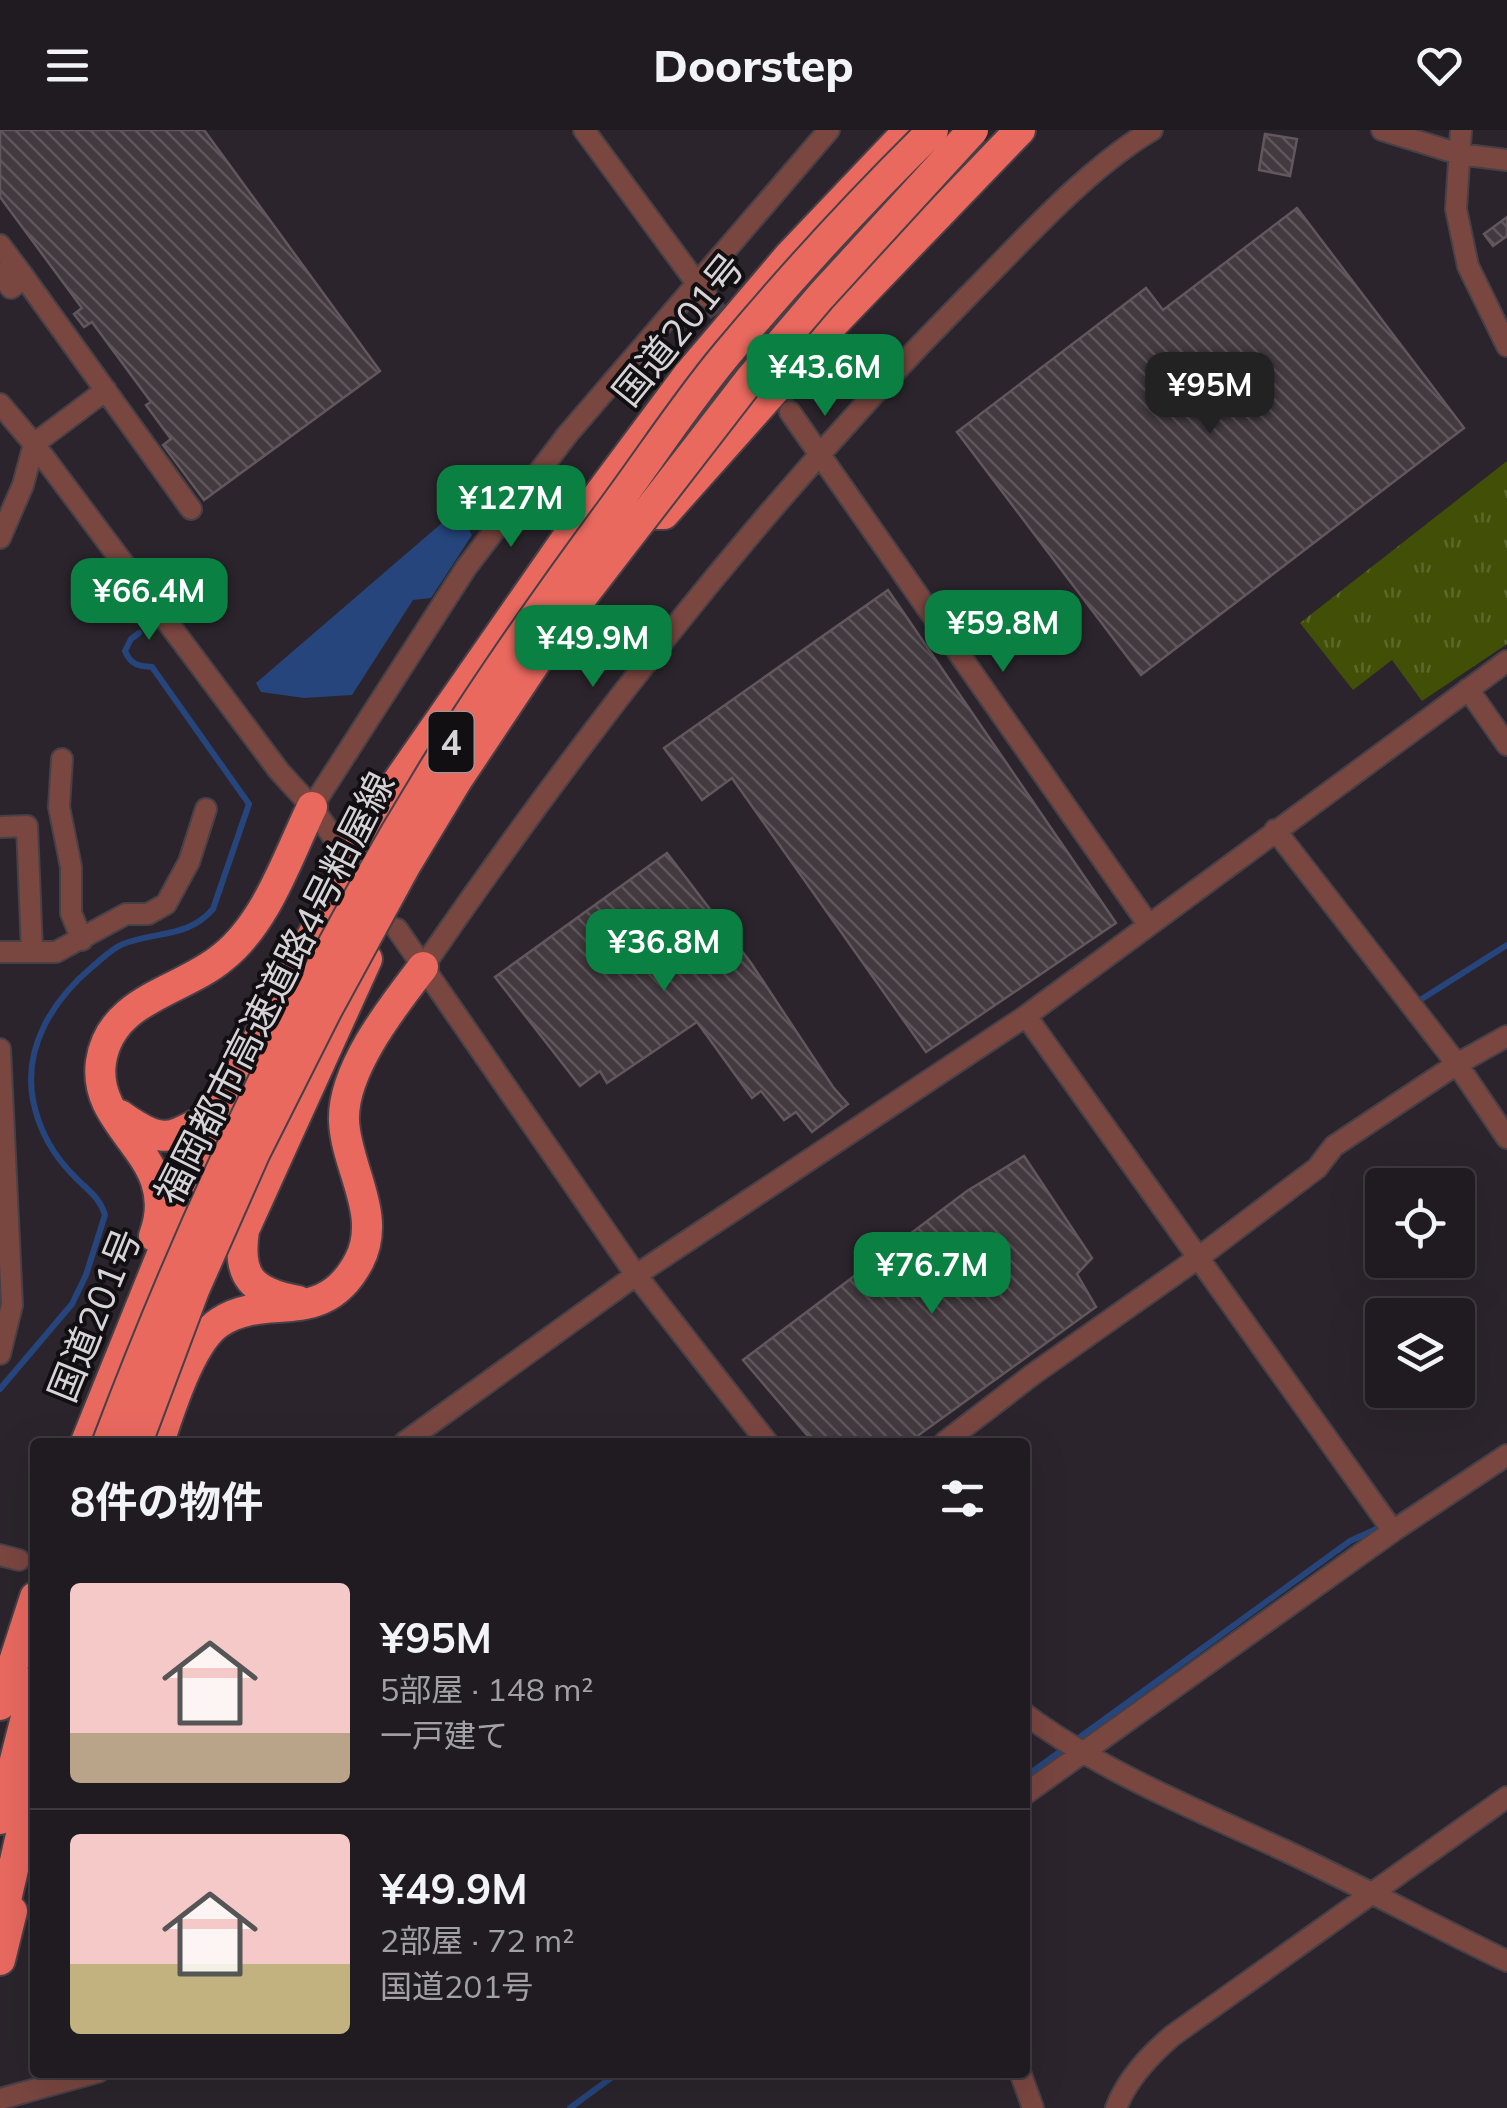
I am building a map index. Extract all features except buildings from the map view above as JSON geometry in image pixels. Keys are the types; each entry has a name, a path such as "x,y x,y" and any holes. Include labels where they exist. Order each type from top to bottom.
{"highway":[{"path":"790,255 897,130"},
{"name":"国道201号","path":"88,1438 220,1113 382,804 582,516 688,375 790,255 909,130"},
{"name":"福岡都市高速道路4号粕屋線","path":"110,1438 173,1274 253,1099 350,914 436,765 585,546 724,358 869,193 933,130"},
{"name":"福岡都市高速道路4号粕屋線","path":"141,1438 194,1290 255,1152 344,979 458,780 560,624 751,378 820,296 974,130"},
{"path":"306,1303 273,1296 249,1279 241,1265 244,1230 386,934 420,854 522,695 649,514 820,307 985,130"},
{"path":"649,514 664,514 834,322 1020,130"},
{"path":"87,1438 106,1362 158,1225 161,1203 150,1163 109,1107 100,1064 107,1039 136,1005 203,972 226,955 260,911 312,806"},
{"path":"142,1438 253,1179 386,934"},
{"path":"161,1438 199,1344 218,1322 241,1312 320,1301 348,1278 365,1248 368,1228 344,1121 350,1083 423,967"},
{"path":"109,1107 142,1131 160,1137 176,1137 220,1113"},
{"path":"0,1705 30,1612"},
{"path":"0,1820 30,1702"},
{"path":"0,1926 30,1796"},
{"path":"0,1960 30,1841"}],"street":[{"path":"584,130 702,290"},
{"path":"312,806 466,568 567,436 702,290 828,130"},
{"path":"423,967 600,721 818,455 1012,252 1120,149 1152,130"},
{"path":"1382,130 1459,154 1507,160"},
{"path":"1461,130 1456,209 1468,266 1507,346"},
{"path":"0,245 192,508"},
{"path":"0,273 11,288 24,277"},
{"path":"0,538 23,485 34,444 106,390"},
{"path":"0,404 342,848"},
{"path":"790,412 1148,924"},
{"path":"411,1438 636,1276 1026,1016 1507,661"},
{"path":"1468,689 1507,745"},
{"path":"62,759 58,807 72,867 71,913 82,940"},
{"path":"0,952 56,952 126,914 148,914 166,904 189,862 206,809"},
{"path":"0,827 27,826 32,950"},
{"path":"1275,830 1457,1064 1507,1138"},
{"path":"386,934 423,967 636,1276 764,1438"},
{"path":"1026,1016 1393,1532"},
{"path":"950,1438 1318,1168 1334,1146 1457,1064 1507,1036"},
{"path":"0,1049 12,1305 0,1354"},
{"path":"1030,1790 1507,1455"},
{"path":"1030,1717 1083,1752 1167,1796 1374,1892 1507,1961"},
{"path":"1116,2108 1140,2068 1172,2036 1507,1797"},
{"path":"0,2099 76,2078"},
{"path":"1022,2078 1034,2108"}],"green space":[{"path":"1507,461 1507,644 1422,701 1392,660 1353,690 1300,623"}],"water":[{"path":"457,510 472,535 431,598 413,600 352,695 304,698 261,692 256,683"}],"waterway":[{"path":"0,1389 72,1304 86,1275 105,1215 97,1199 55,1153 36,1111 31,1080 44,1026 65,994 114,949 193,925 213,909 249,804 152,667 136,664 127,656 125,651 131,639 139,633"},
{"path":"1417,1002 1507,945"},
{"path":"1030,1773 1350,1541 1385,1525"},
{"path":"570,2108 611,2078"}],"tunnel":[{"path":"707,297 790,412"}]}
